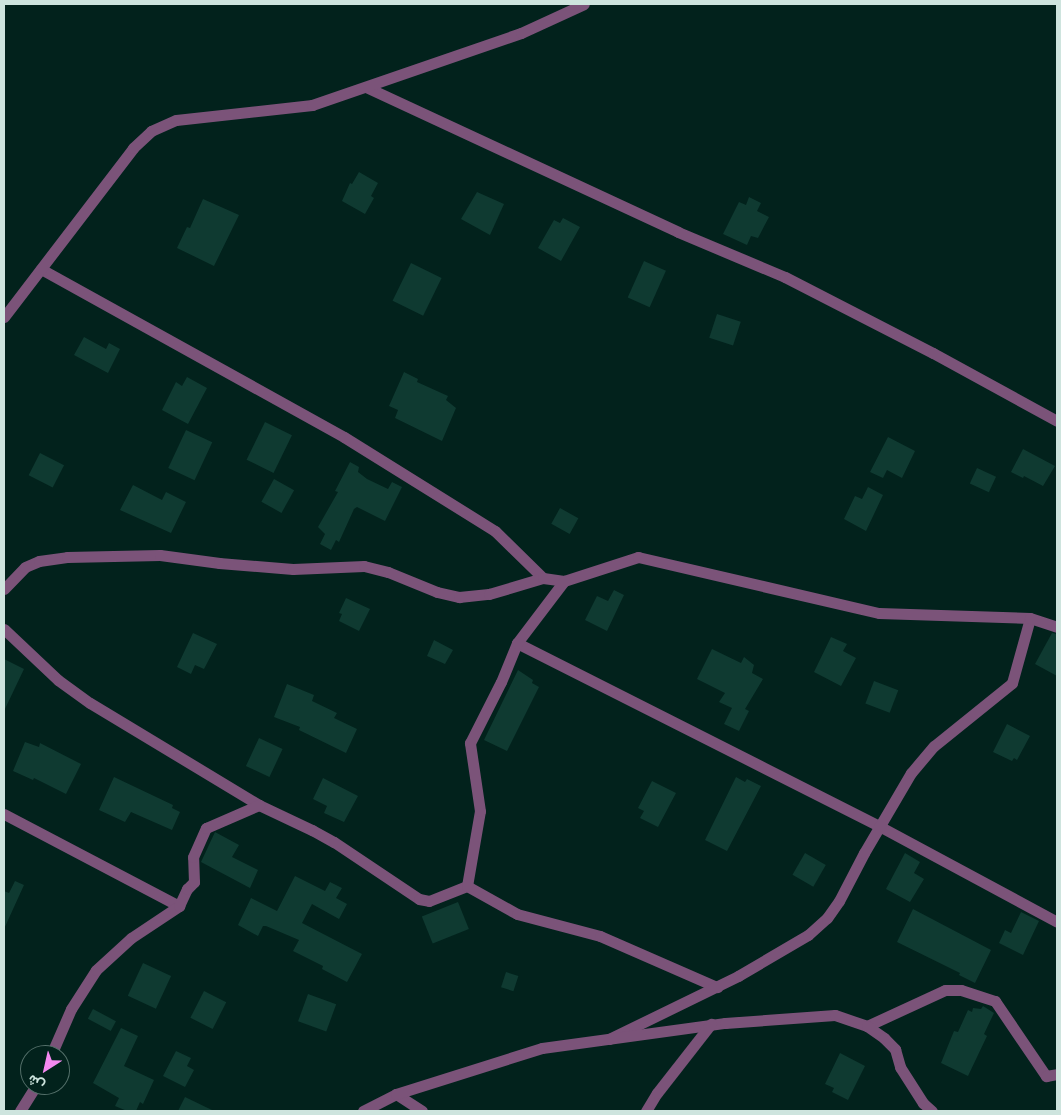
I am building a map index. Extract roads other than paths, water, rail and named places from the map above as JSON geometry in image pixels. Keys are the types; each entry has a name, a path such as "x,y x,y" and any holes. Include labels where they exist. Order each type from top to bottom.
{"street":[{"path":"4,317 133,148 150,131 176,120 312,105 521,33 584,4"},
{"path":"366,86 678,232 785,277 933,353 1057,422"},
{"path":"41,269 353,442 495,531 542,578"},
{"path":"4,588 25,567 39,561 68,557 160,555 219,563 293,569 364,566 388,572 437,592 459,597 489,594 542,578 564,581 638,558 879,614 1030,618 1057,627"},
{"path":"467,886 480,811 470,743 501,682 517,643 564,581"},
{"path":"609,1039 717,986 808,935 827,918 848,885 879,826 911,773 934,746 1012,683 1030,618"},
{"path":"4,629 58,680 90,703 259,805 312,830 419,898 429,901 467,886"},
{"path":"517,643 879,826 1057,922"},
{"path":"55,1045 70,1009 96,970 130,938 179,906 187,889 194,882 193,858 206,828 259,805"},
{"path":"4,814 179,906"},
{"path":"467,886 516,914 600,936 717,986"},
{"path":"867,1026 945,990 961,990 995,1000 1046,1076 1057,1074"},
{"path":"363,1111 396,1094 542,1048 711,1024 835,1015 867,1026 895,1050 900,1067 923,1104 932,1111"},
{"path":"646,1111 656,1094 711,1024"},
{"path":"396,1094 422,1111"},
{"path":"20,1111 30,1095"}]}
